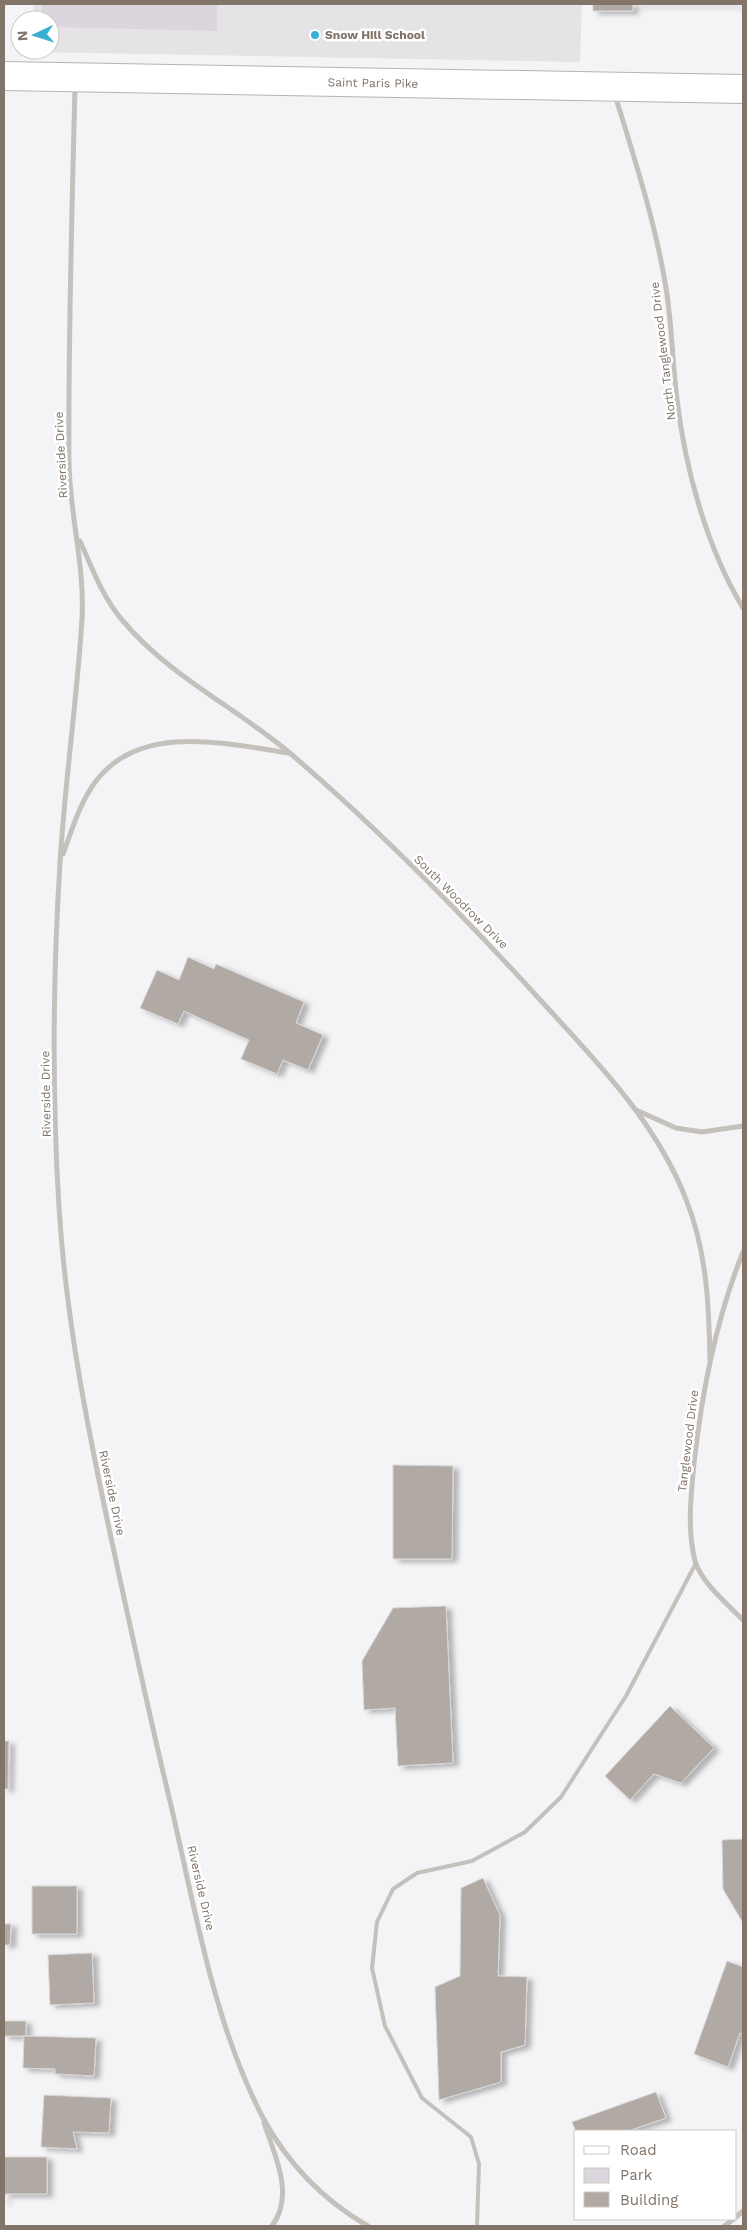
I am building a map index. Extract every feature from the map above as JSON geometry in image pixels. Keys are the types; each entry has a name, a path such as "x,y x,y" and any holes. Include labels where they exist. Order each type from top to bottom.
{"street":[{"name":"Saint Paris Pike","path":"4,76 743,89"},
{"name":"Riverside Drive","path":"75,78 69,474 82,571 82,615 60,859 55,1089 59,1207 68,1310 91,1444 150,1718 212,1982 237,2058 261,2113 280,2172 283,2198 278,2217 272,2226"},
{"name":"North Tanglewood Drive","path":"613,87 650,210 666,284 677,401 691,478 710,538 743,608"},
{"name":"South Woodrow Drive","path":"77,535 101,588 122,620 160,659 290,753 409,863 501,957 600,1065 636,1110 669,1161 688,1203 702,1252 708,1293 710,1360"},
{"name":"Riverside Drive","path":"60,859 80,808 96,780 120,758 147,746 172,742 226,744 290,753"},
{"path":"636,1110 676,1128 702,1132 743,1126"},
{"name":"Tanglewood Drive","path":"743,1252 733,1278 710,1360 698,1424 690,1504 691,1532 696,1563 715,1593 743,1620"},
{"name":"Riverside Drive","path":"261,2113 282,2150 307,2181 342,2211 368,2226"}],"lane":[{"path":"477,2226 479,2164 471,2137 422,2098 385,2026 372,1968 376,1922 393,1889 417,1873 472,1861 525,1832 561,1797 626,1696 696,1563"}],"shaded area":[{"name":"Snow Hill School","path":"33,4 582,4 580,62 60,52 60,10 33,10"}],"green space":[{"path":"42,4 217,4 217,31 60,27 60,10 42,10"}],"building":[{"path":"593,4 633,4 633,11 593,11"},
{"path":"188,957 214,969 216,964 304,1002 296,1023 323,1035 308,1070 283,1060 277,1074 241,1059 249,1040 184,1011 178,1024 140,1008 157,970 179,980"},
{"path":"393,1465 453,1466 452,1559 393,1559"},
{"path":"446,1606 453,1763 398,1766 395,1708 364,1710 362,1661 393,1608"},
{"path":"670,1706 714,1748 681,1783 654,1774 630,1800 605,1776"},
{"path":"4,1741 9,1741 8,1789 4,1789"},
{"path":"743,1839 743,1923 723,1889 722,1840"},
{"path":"483,1878 500,1915 498,1976 527,1977 525,2045 501,2052 501,2082 439,2100 435,1987 460,1976 461,1888"},
{"path":"32,1886 77,1886 77,1934 32,1934"},
{"path":"4,1924 11,1924 10,1945 4,1945"},
{"path":"92,1953 94,2003 50,2005 48,1955"},
{"path":"727,1961 743,1967 743,2035 740,2033 728,2067 694,2054"},
{"path":"4,2021 26,2021 26,2036 4,2036"},
{"path":"24,2036 96,2038 94,2076 55,2074 55,2069 23,2068"},
{"path":"656,2092 666,2118 631,2130 575,2130 572,2122"},
{"path":"44,2095 111,2098 109,2133 73,2132 77,2149 41,2147"},
{"path":"4,2157 47,2157 47,2194 5,2194 4,2202"}],"place":[{"name":"Snow Hill School","path":"315,35"}]}
